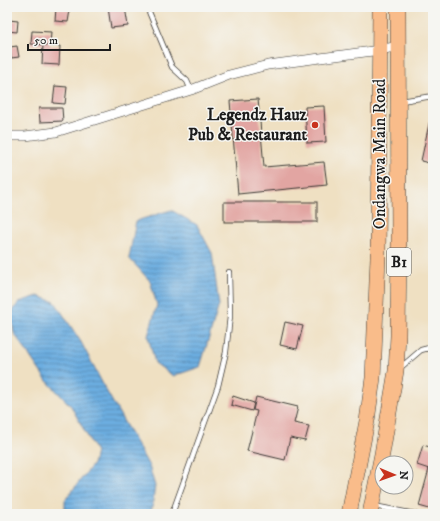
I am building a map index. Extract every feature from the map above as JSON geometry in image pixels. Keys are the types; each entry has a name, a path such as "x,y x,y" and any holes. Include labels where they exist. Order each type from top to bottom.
{"main road":[{"name":"Ondangwa Main Road","path":"349,514 367,421 373,378 378,257 380,7"},
{"name":"Ondangwa Main Road","path":"371,510 396,371 398,336 400,241 398,7"}],"street":[{"path":"7,136 25,136 56,132 191,90 228,75 268,65 380,50 398,46"}],"lane":[{"path":"147,7 172,67 186,81 191,90"},
{"path":"399,102 433,96"},
{"path":"172,514 218,386 226,352 230,316 229,272"},
{"path":"396,371 421,350 433,347"},
{"path":"371,510 415,514"}],"water":[{"path":"171,210 197,225 212,253 219,305 200,367 173,376 155,363 148,336 157,305 150,281 129,258 136,221"},
{"path":"38,296 55,302 81,342 107,392 149,466 155,486 151,514 65,514 65,500 93,464 96,452 71,406 46,380 14,333 11,314 19,302"}],"building":[{"path":"108,7 125,7 128,26 111,28"},
{"path":"56,8 70,10 68,22 55,21"},
{"path":"9,20 18,21 17,32 8,31"},
{"path":"32,31 51,32 50,46 60,46 59,65 42,64 43,45 47,45 31,44"},
{"path":"17,46 19,57 11,58 10,47"},
{"path":"55,86 67,87 65,104 53,103"},
{"path":"258,99 264,167 324,162 327,185 238,194 230,101"},
{"name":"Legendz Hauz Pub & Restaurant","path":"324,106 326,142 307,143 305,107"},
{"path":"39,108 62,108 63,121 40,122"},
{"path":"433,110 433,164 421,161"},
{"path":"224,202 317,202 317,222 224,222"},
{"path":"285,322 303,326 297,349 280,345"},
{"path":"233,396 254,403 252,411 231,405"},
{"path":"256,397 298,407 294,423 309,426 305,441 290,438 285,460 247,451 257,411 253,410"},
{"path":"423,445 433,448 433,510 419,506 429,469 417,465"}],"place":[{"name":"Legendz Hauz Pub & Restaurant","path":"315,125"}]}
